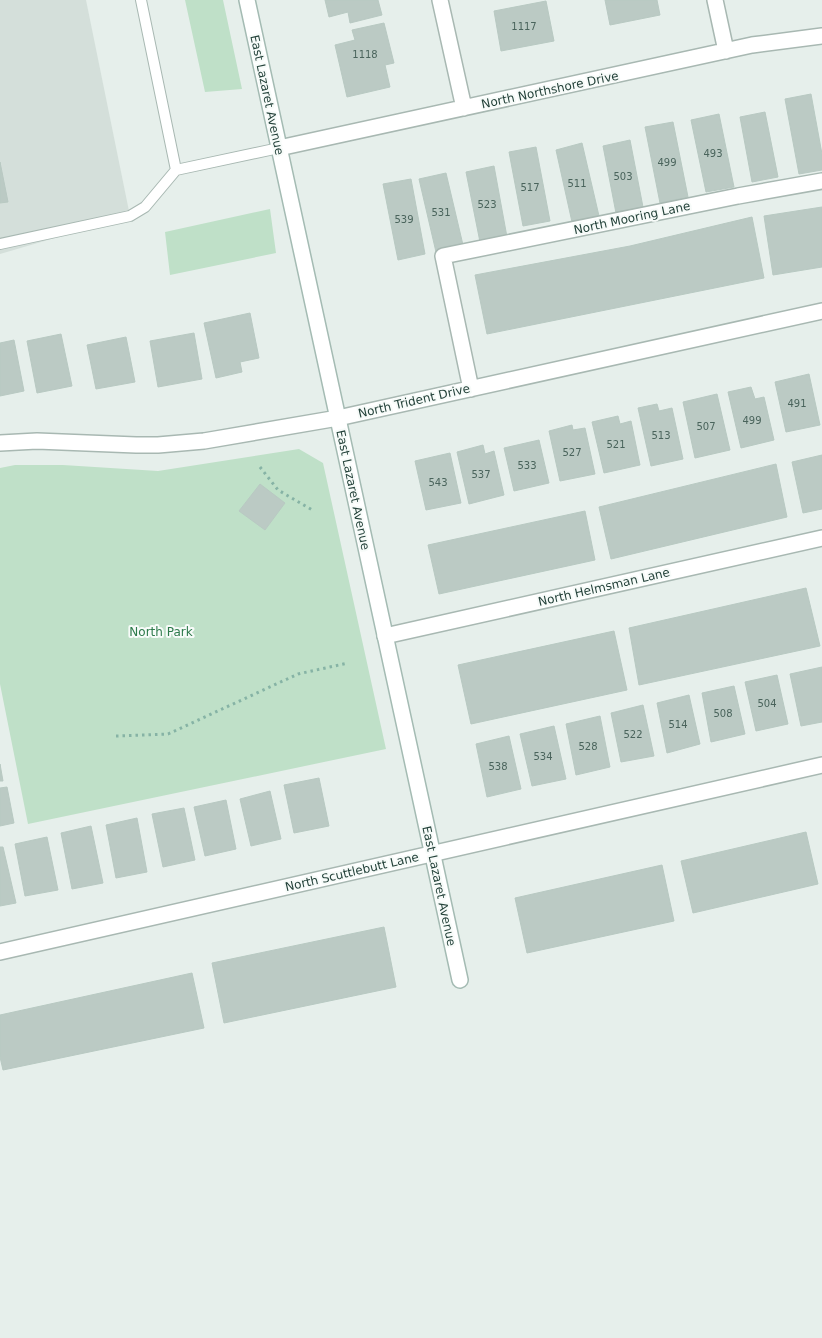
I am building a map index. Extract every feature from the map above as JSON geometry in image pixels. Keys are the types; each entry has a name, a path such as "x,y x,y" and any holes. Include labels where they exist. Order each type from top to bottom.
{"street":[{"name":"East Lazaret Avenue","path":"247,0 460,980"},
{"path":"440,0 464,108"},
{"path":"715,0 726,51"},
{"name":"North Northshore Drive","path":"279,148 726,51 822,36"},
{"name":"North Mooring Lane","path":"471,389 443,256 728,198 822,181"},
{"name":"North Trident Drive","path":"0,443 37,441 136,446 204,441 338,418 822,311"},
{"name":"North Helmsman Lane","path":"385,636 822,538"},
{"name":"North Scuttlebutt Lane","path":"0,952 822,765"}],"lane":[{"path":"141,0 176,170"},
{"path":"0,244 130,216 145,207 176,170 279,148"}],"path":[{"path":"260,467 278,490 314,511"},
{"path":"116,736 168,734 298,674 348,663"}],"shaded area":[{"path":"0,0 86,0 130,216 0,254"}],"green space":[{"path":"185,0 223,0 242,89 205,92"},
{"path":"270,209 276,253 170,275 165,232"},
{"name":"North Park","path":"299,449 323,463 386,749 28,824 0,684 0,468 15,465 63,465 158,471"}],"building":[{"path":"325,0 378,0 382,15 350,23 348,12 329,17"},
{"path":"605,0 657,0 660,15 610,25"},
{"path":"546,1 554,41 501,51 494,11"},
{"path":"384,23 394,63 385,65 390,87 347,97 335,45 355,40 352,30"},
{"path":"811,94 822,154 822,170 799,174 785,99"},
{"path":"765,112 778,177 752,182 740,117"},
{"path":"719,114 734,187 706,192 691,120"},
{"path":"673,122 688,197 660,203 645,127"},
{"path":"630,140 643,207 616,213 603,146"},
{"path":"582,143 599,216 572,222 556,150"},
{"path":"536,147 550,221 523,226 509,152"},
{"path":"0,162 8,202 0,203"},
{"path":"494,166 507,237 480,242 466,172"},
{"path":"446,173 463,245 436,252 419,179"},
{"path":"411,179 425,254 398,260 383,184"},
{"path":"822,207 822,267 773,275 764,216"},
{"path":"752,217 764,278 487,334 475,275 630,246"},
{"path":"250,313 259,358 240,362 242,372 216,378 204,323"},
{"path":"194,333 202,379 158,387 150,341"},
{"path":"61,334 72,386 37,393 27,341"},
{"path":"126,337 135,382 96,389 87,345"},
{"path":"14,340 24,391 0,396 0,343"},
{"path":"809,374 820,425 786,432 775,382"},
{"path":"751,387 755,399 764,397 774,440 741,448 728,392"},
{"path":"717,394 730,450 695,458 683,402"},
{"path":"657,404 659,411 672,408 683,459 651,466 638,408"},
{"path":"618,416 620,424 631,421 640,465 604,473 592,422"},
{"path":"572,425 573,430 585,428 595,474 560,481 549,431"},
{"path":"539,440 549,483 514,491 504,448"},
{"path":"483,445 485,454 494,451 504,495 469,504 457,452"},
{"path":"450,453 461,503 426,510 415,461"},
{"path":"822,455 822,509 803,513 792,462"},
{"path":"776,464 787,517 611,559 599,507"},
{"path":"260,484 285,503 265,530 239,511"},
{"path":"585,511 595,560 439,594 428,545"},
{"path":"806,588 820,646 639,685 629,628"},
{"path":"614,631 627,690 471,724 458,665"},
{"path":"822,667 822,722 801,726 790,674"},
{"path":"777,675 788,724 756,731 745,682"},
{"path":"734,686 745,734 711,742 702,693"},
{"path":"689,695 700,744 667,753 657,703"},
{"path":"643,705 654,756 621,762 611,713"},
{"path":"600,716 610,767 576,775 566,724"},
{"path":"554,726 566,779 532,786 520,734"},
{"path":"509,736 521,789 487,797 476,744"},
{"path":"0,764 3,781 0,781"},
{"path":"319,778 329,826 294,833 284,785"},
{"path":"7,787 14,823 0,826 0,788"},
{"path":"270,791 281,839 251,846 240,799"},
{"path":"226,800 236,849 205,856 194,807"},
{"path":"184,808 195,860 163,867 152,814"},
{"path":"137,818 147,872 116,878 106,825"},
{"path":"91,826 103,883 72,889 61,833"},
{"path":"806,832 818,884 693,913 681,861"},
{"path":"47,837 58,890 25,896 15,844"},
{"path":"0,847 3,847 16,903 0,906"},
{"path":"662,865 674,921 527,953 515,898"},
{"path":"384,927 396,987 224,1023 212,963"},
{"path":"192,973 204,1028 3,1070 0,1057 0,1015"}]}
